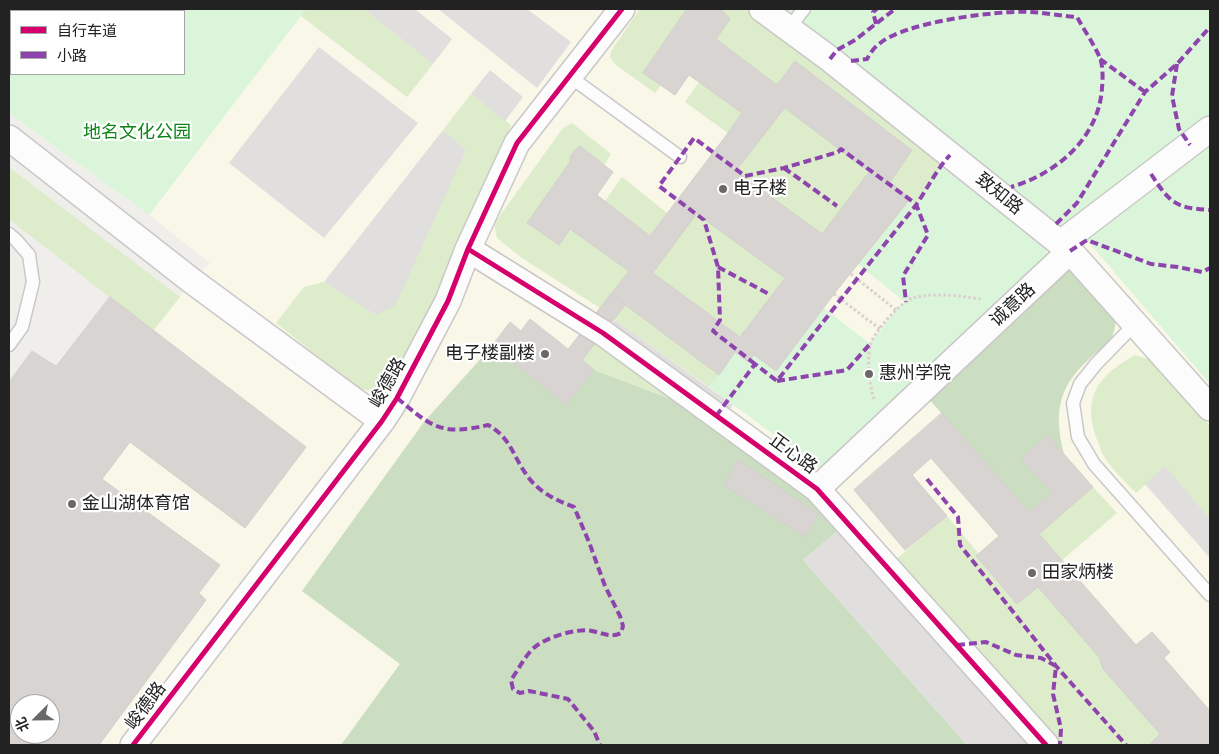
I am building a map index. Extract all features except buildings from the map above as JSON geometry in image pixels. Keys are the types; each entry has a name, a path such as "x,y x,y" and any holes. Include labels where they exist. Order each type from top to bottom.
{"street":[{"name":"峻德路","path":"133,745 382,421 397,398 448,301 468,249 517,143 622,9"},
{"name":"致知路","path":"762,9 788,30 830,59 1070,251 1210,408"},
{"name":"诚意路","path":"817,489 1070,251 1070,236 1210,129"},
{"path":"9,138 192,281 382,421"},
{"name":"正心路","path":"468,249 604,333 817,489 1046,745"}],"lane":[{"path":"788,30 804,9"},
{"path":"569,76 680,157"},
{"path":"9,234 29,255 33,282 22,326 9,344"},
{"path":"1136,324 1096,364 1080,384 1074,403 1078,437 1094,464 1210,595"}],"path":[{"path":"850,274 896,310"},
{"path":"834,294 880,329"},
{"path":"882,429 870,386 870,344 896,310 911,298 944,294 983,299 1006,311"}],"shaded area":[{"name":"惠州学院","path":"53,9 1210,9 1210,745 967,745 303,591 400,664 341,745 9,745 9,382 32,351 56,366 153,331 192,281 210,263 149,215 9,113 10,64 10,75 185,75 185,10"},
{"path":"364,9 415,9 452,39 433,64"},
{"path":"438,9 527,9 571,42 537,88"},
{"path":"319,47 418,123 324,238 229,163"},
{"path":"490,70 523,97 505,121 471,94"},
{"path":"443,130 466,150 395,306 376,315 324,282"},
{"path":"615,320 733,405 722,420 603,333"},
{"path":"1165,466 1210,519 1210,558 1145,484"},
{"path":"847,523 1046,745 967,745 803,560"}],"green space":[{"path":"306,9 364,9 433,64 407,97 301,16"},
{"name":"地名文化公园","path":"306,9 149,215 9,113 9,66 10,64 10,75 185,75 185,10 52,10"},
{"path":"640,9 687,9 643,73 661,85 655,93 616,65 610,57 611,51"},
{"path":"721,9 748,9 944,161 916,204 890,182 912,149 796,62 778,86 716,39 723,13"},
{"path":"785,9 1210,9 1210,129 1070,236 1011,187"},
{"path":"699,82 742,113 728,133 685,102"},
{"path":"471,94 511,125 435,304 393,382 375,391 359,389 276,323 304,287 324,282 376,315 466,150 443,130"},
{"path":"785,108 869,172 822,234 736,171"},
{"path":"572,123 611,154 604,165 580,146 575,149 571,155 570,162 527,223 559,245 570,229 629,271 611,294 719,375 709,387 600,308 522,258 497,238 494,224 563,128"},
{"path":"1210,147 1210,384 1087,240"},
{"path":"944,161 1041,237 1049,257 821,469 709,387 735,352 748,362 754,355 776,371 824,308 870,344 896,310 905,302 858,264 910,199 916,204"},
{"path":"9,167 180,297 153,331 9,219"},
{"path":"622,177 667,213 650,236 605,201"},
{"path":"697,214 785,278 740,337 653,273"},
{"path":"1068,269 1116,320 1111,339 1078,371 1064,392 1059,414 1059,427 1064,454 1047,435 1021,459 1052,493 1029,512 928,398"},
{"path":"603,333 716,416 594,370 582,360"},
{"path":"492,346 566,405 594,370 716,416 847,523 803,560 967,745 341,745 400,664 302,591 424,422"},
{"path":"1135,355 1152,360 1210,426 1210,519 1165,467 1136,493 1116,472 1102,453 1092,422 1091,409 1093,398 1097,388 1112,370"},
{"path":"1093,487 1117,513 1062,560 1039,534"},
{"path":"947,516 979,554 976,557 1017,604 1038,587 1099,657 1103,669 1160,734 1149,745 1059,745 895,560"}],"marked path":[{"path":"876,24 873,12 877,9"},
{"path":"830,59 837,50 855,40 895,9"},
{"path":"851,61 867,59 875,47 891,36 909,29 952,19 1016,12 1037,12 1077,17 1098,53 1102,65 1102,88 1099,106 1093,123 1084,138 1059,163 1044,173 1011,187"},
{"path":"1056,224 1077,203 1145,92 1177,64 1210,27"},
{"path":"1100,59 1145,92"},
{"path":"1177,64 1172,96 1179,129 1190,145"},
{"path":"755,364 713,331 720,320 718,267 704,220 659,186 694,138 745,176 784,168 838,152 841,149 916,204 928,235 903,276 906,302"},
{"path":"716,416 755,364 777,381 913,209 950,155"},
{"path":"784,168 837,206"},
{"path":"1151,174 1163,192 1174,202 1189,208 1210,210"},
{"path":"1070,251 1087,240 1151,264 1202,272 1210,268"},
{"path":"718,267 769,294"},
{"path":"777,381 847,370 870,344"},
{"path":"397,398 419,416 438,427 459,430 488,425 506,441 535,485 553,498 574,507 605,586 620,616 623,626 621,633 610,635 586,630 565,633 551,638 539,644 531,651 511,680 513,689 520,693 529,691 568,699 594,731 600,745"},
{"path":"927,479 958,517 960,545 1056,666 1126,745"},
{"path":"957,645 986,642 1016,655 1041,658 1056,666 1053,694 1061,729 1060,745"}],"cycle path":[{"path":"133,745 382,421 397,398 448,301 468,249 517,143 622,9"},
{"path":"468,249 603,333 817,489 1046,745"}],"place":[{"name":"电子楼","path":"723,189"},
{"name":"电子楼副楼","path":"545,354"},
{"name":"惠州学院","path":"869,374"},
{"name":"金山湖体育馆","path":"72,504"},
{"name":"田家炳楼","path":"1032,573"}]}
